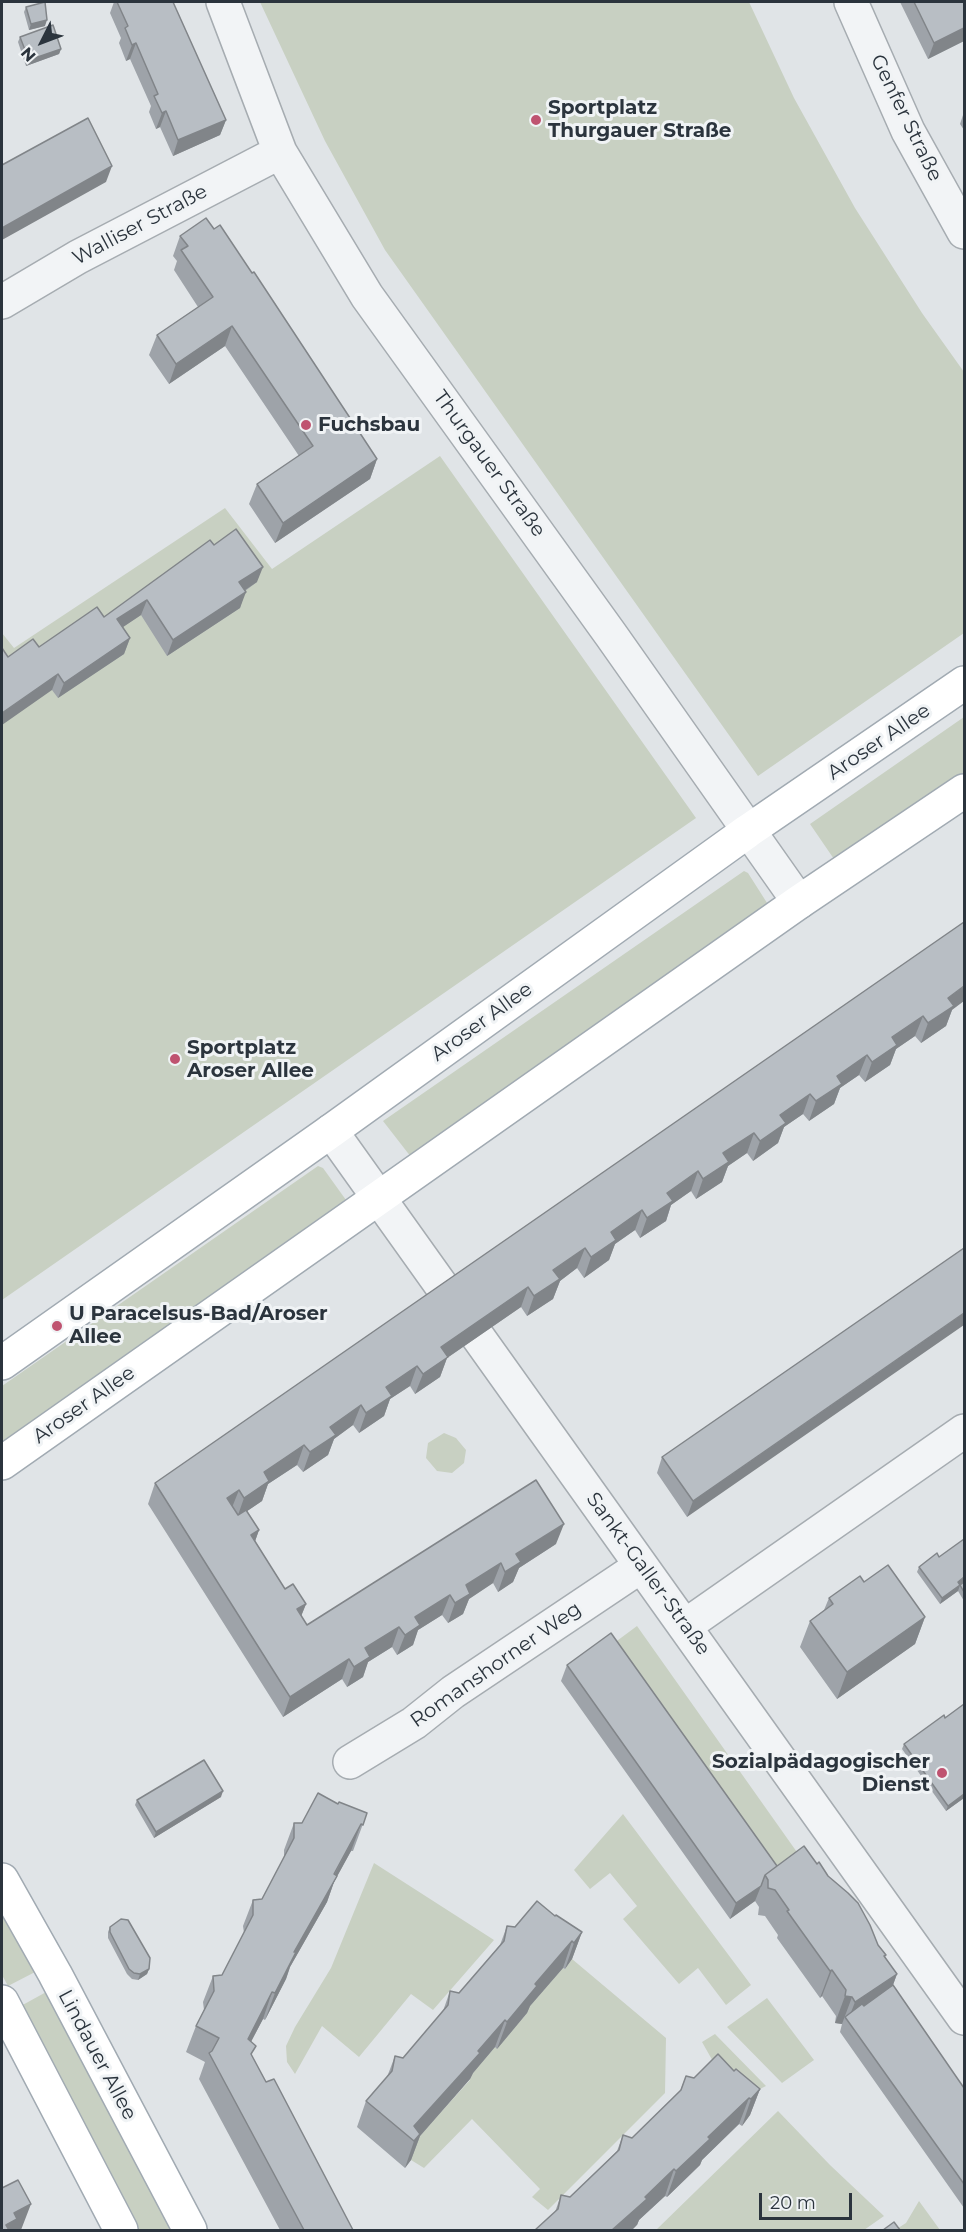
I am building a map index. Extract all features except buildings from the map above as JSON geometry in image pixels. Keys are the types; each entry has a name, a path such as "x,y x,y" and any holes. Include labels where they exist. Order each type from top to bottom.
{"main road":[{"name":"Aroser Allee","path":"2,1363 331,1131 748,831 964,683"},
{"name":"Aroser Allee","path":"2,1463 799,902 964,791"},
{"name":"Lindauer Allee","path":"2,1881 55,1974 190,2230"},
{"path":"2,2002 122,2230"}],"street":[{"name":"Thurgauer Straße","path":"223,2 280,152 368,296 799,902"},
{"name":"Genfer Straße","path":"851,2 908,131 964,232"},
{"name":"Walliser Straße","path":"2,302 78,257 280,152"},
{"name":"Sankt-Galler-Straße","path":"331,1131 964,2018"},
{"path":"685,1626 964,1431"},
{"name":"Romanshorner Weg","path":"350,1762 414,1723 453,1692 641,1566"}],"shaded area":[{"path":"260,2 749,2 794,98 855,208 922,313 964,372 964,633 758,776 385,250 325,141"},
{"name":"Sportplatz Aroser Allee","path":"440,456 696,818 2,1300 2,633 14,648 225,508 272,569"},
{"path":"964,717 964,773 836,862 810,824"},
{"path":"744,871 748,873 769,906 411,1157 383,1121"},
{"path":"318,1166 323,1168 346,1200 344,1205 2,1443 2,1386"},
{"path":"444,1433 456,1438 466,1450 464,1463 452,1473 437,1471 426,1458 428,1443"},
{"path":"637,1626 828,1896 775,1887 606,1649"},
{"path":"623,1814 751,1985 726,2005 698,1968 679,1984 623,1919 637,1906 610,1873 590,1889 574,1870"},
{"path":"374,1863 494,1940 433,2010 411,1994 359,2057 322,2026 295,2074 287,2062 286,2046 331,1968"},
{"path":"2,1907 37,1971 8,1986 2,1975"},
{"path":"572,1959 666,2038 665,2093 548,2210 532,2197 540,2189 472,2119 424,2168 411,2160 404,2153 470,2080 469,2077 495,2047 497,2048 527,2013 525,2011"},
{"path":"48,1991 174,2230 135,2230 19,2007"},
{"path":"767,1998 814,2060 782,2083 727,2027"},
{"path":"715,2034 766,2086 744,2097 723,2079 702,2042"},
{"path":"778,2111 884,2216 864,2230 656,2230"},
{"path":"919,2201 940,2230 895,2230 906,2223"}],"place":[{"name":"Sportplatz Thurgauer Straße","path":"536,120"},
{"name":"Fuchsbau","path":"306,425"},
{"name":"Sportplatz Aroser Allee","path":"175,1059"},
{"name":"U Paracelsus-Bad/Aroser Allee","path":"57,1326"},
{"name":"Sozialpädagogischer Dienst","path":"942,1773"}]}
